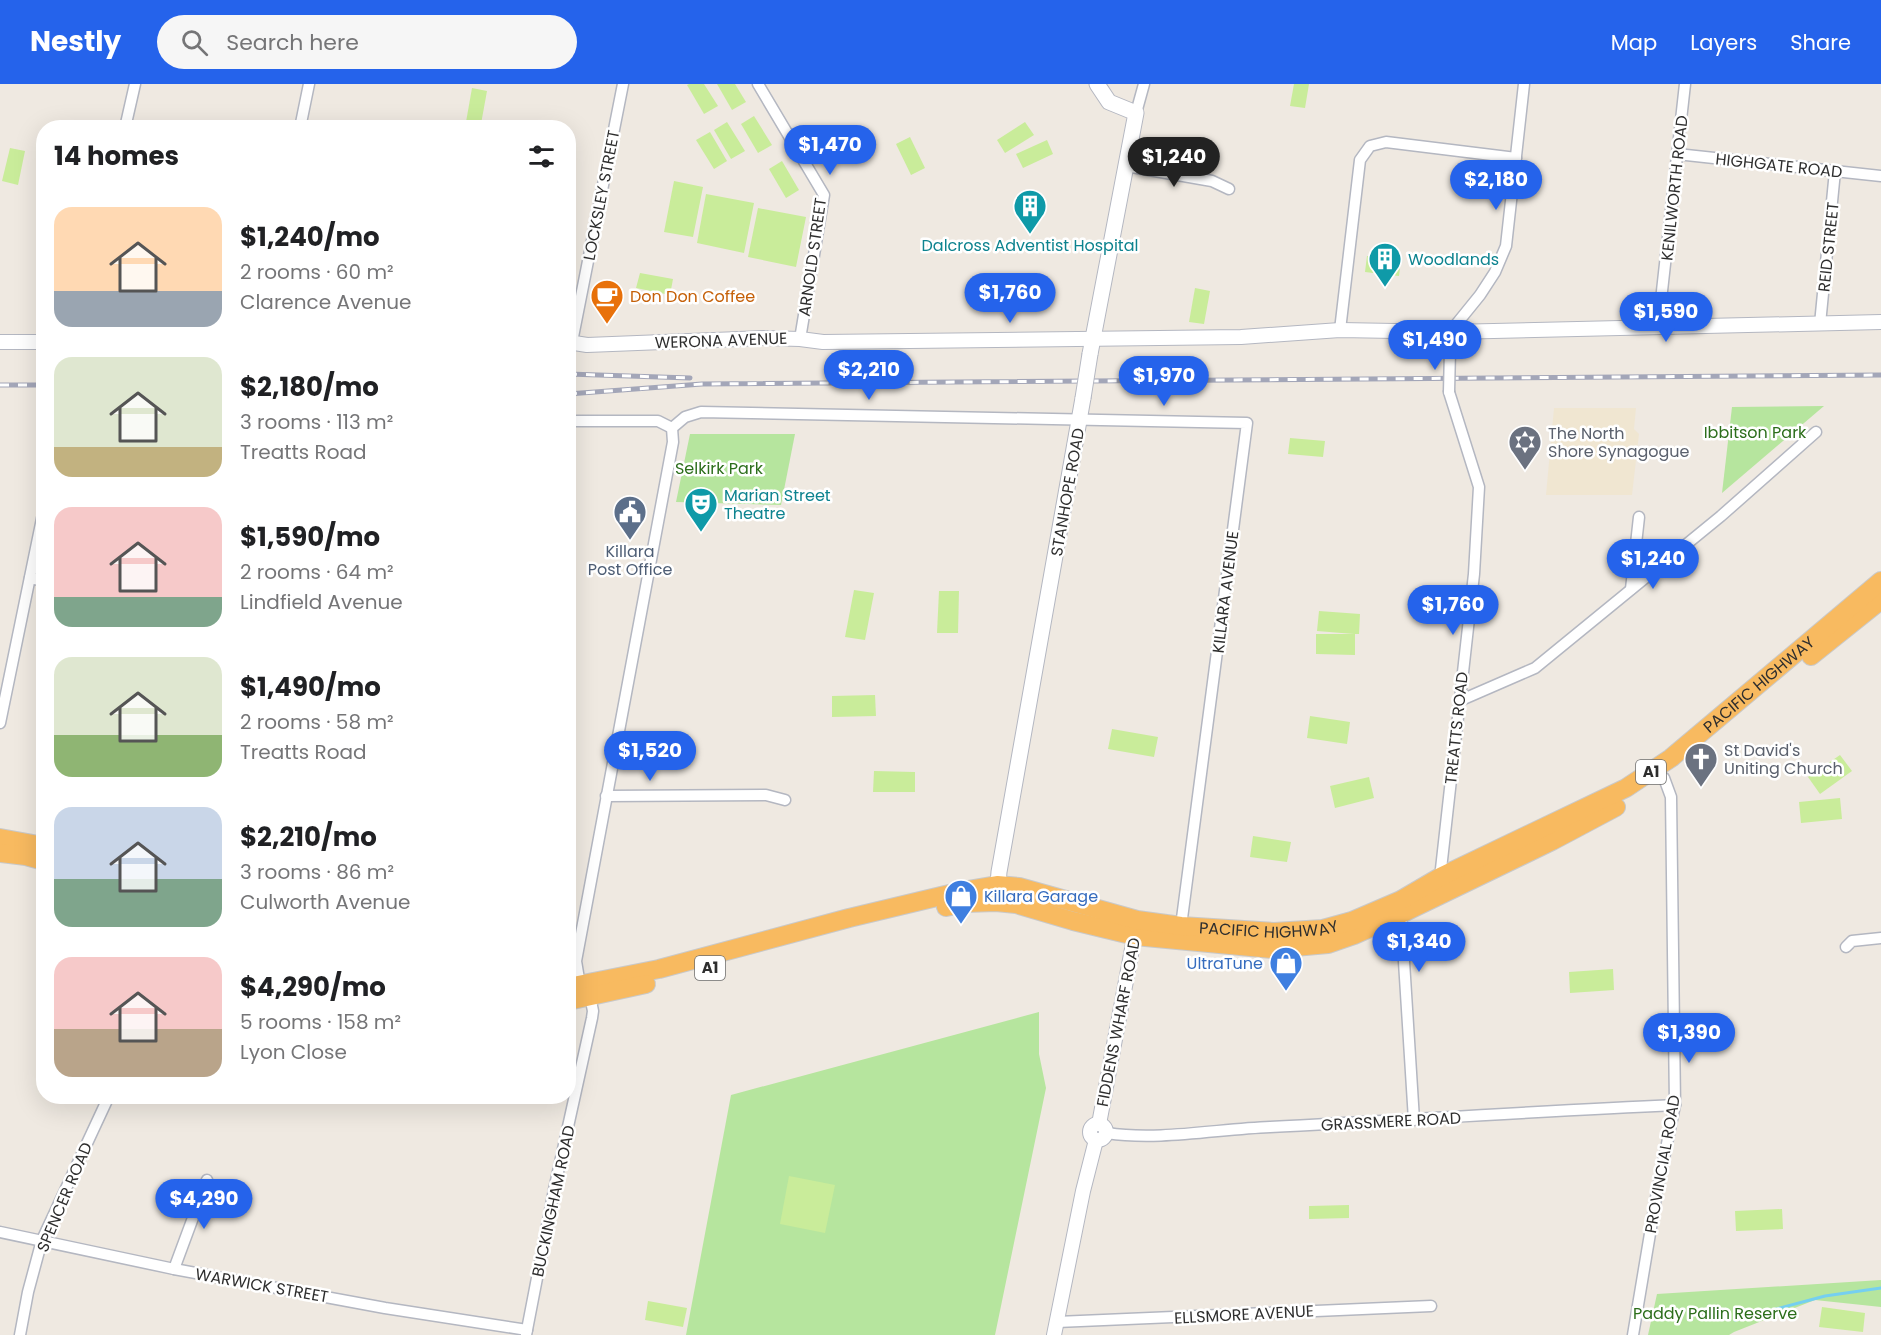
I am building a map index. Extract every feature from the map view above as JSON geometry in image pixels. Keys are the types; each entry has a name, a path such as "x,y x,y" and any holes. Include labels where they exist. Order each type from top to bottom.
{"highway":[{"name":"PACIFIC HIGHWAY","path":"580,989 849,918 962,891 997,893 1019,887 1136,928 1272,949 1328,945 1401,914 1445,884 1641,779 1671,758 1881,581"},
{"name":"PACIFIC HIGHWAY","path":"1136,928 1181,926 1274,932 1323,929 1352,921 1552,841 1647,790 1664,778 1881,600"},
{"path":"0,838 36,845"},
{"path":"0,853 36,859"}],"main road":[{"path":"1097,84 1109,102 1136,113"},
{"name":"STANHOPE ROAD","path":"997,893 1090,354 1136,113"}],"street":[{"path":"127,120 135,84"},
{"path":"302,120 309,84"},
{"name":"LOCKSLEY STREET","path":"576,313 623,84"},
{"name":"ARNOLD STREET","path":"758,84 824,195 800,339"},
{"name":"STANHOPE ROAD","path":"1136,113 1144,84"},
{"path":"1450,332 1480,295 1495,272 1506,246 1524,84"},
{"name":"KENILWORTH ROAD","path":"1658,327 1685,84"},
{"path":"1340,330 1360,160 1370,146 1386,142 1516,158"},
{"name":"HIGHGATE ROAD","path":"1677,154 1881,176"},
{"path":"1126,166 1212,181 1229,189"},
{"name":"REID STREET","path":"1820,324 1836,171"},
{"name":"WERONA AVENUE","path":"576,343 587,345 765,338 823,342 1241,337 1340,330 1450,332 1881,322"},
{"name":"TREATTS ROAD","path":"1445,884 1441,865 1474,574 1479,487 1449,392 1450,332"},
{"path":"0,342 36,342"},
{"path":"576,421 658,421 672,428 686,417 701,412 1080,419"},
{"name":"KILLARA AVENUE","path":"1080,419 1248,423 1181,926"},
{"name":"BUCKINGHAM ROAD","path":"576,1090 593,1011 580,989 576,961 673,442 672,428"},
{"path":"1459,701 1535,668 1720,516 1816,432"},
{"path":"1631,589 1639,517"},
{"path":"0,723 36,548"},
{"path":"30,578 36,580"},
{"name":"PROVINCIAL ROAD","path":"1633,1335 1657,1192 1675,1105 1671,797 1664,778"},
{"path":"606,796 766,795 784,800"},
{"path":"1401,914 1414,1120"},
{"name":"FIDDENS WHARF ROAD","path":"1055,1329 1083,1191 1100,1132 1136,928"},
{"path":"1846,947 1852,941 1881,938"},
{"name":"SPENCER ROAD","path":"20,1335 28,1292 42,1240 105,1104"},
{"name":"BUCKINGHAM ROAD","path":"526,1332 573,1104"},
{"name":"GRASSMERE ROAD","path":"1100,1132 1177,1134 1675,1105"},
{"path":"174,1269 207,1180"},
{"name":"WARWICK STREET","path":"0,1232 174,1269 526,1332"},
{"name":"ELLSMORE AVENUE","path":"1055,1329 1431,1306"}],"shaded area":[{"path":"1554,408 1636,408 1634,429 1639,434 1632,495 1546,495"}],"green space":[{"path":"704,84 718,106 704,114 687,85"},
{"path":"717,84 735,84 746,102 732,110"},
{"path":"1294,84 1309,84 1305,108 1290,106"},
{"path":"472,88 487,91 482,120 466,120"},
{"path":"754,116 772,145 758,153 741,124"},
{"path":"727,122 745,151 731,159 714,130"},
{"path":"1025,122 1034,135 1005,153 997,140"},
{"path":"710,132 727,161 714,169 696,140"},
{"path":"910,137 925,168 911,175 896,144"},
{"path":"1047,140 1053,154 1023,168 1016,154"},
{"path":"10,148 25,151 18,185 2,181"},
{"path":"782,161 799,190 786,198 769,169"},
{"path":"674,181 703,187 693,237 664,232"},
{"path":"706,194 754,203 744,253 697,243"},
{"path":"758,208 806,217 796,267 748,257"},
{"path":"1367,256 1401,260 1399,276 1365,272"},
{"path":"640,273 673,279 670,295 636,288"},
{"path":"1195,288 1210,291 1204,324 1189,322"},
{"name":"Ibbitson Park","path":"1824,406 1722,493 1732,407"},
{"name":"Selkirk Park","path":"690,434 795,434 781,505 676,502"},
{"path":"1290,438 1325,441 1323,457 1288,454"},
{"path":"854,590 874,593 865,640 845,637"},
{"path":"939,591 959,591 958,633 937,633"},
{"path":"1319,611 1360,614 1359,634 1355,634 1355,655 1316,654 1316,634 1354,634 1317,631"},
{"path":"875,695 876,716 832,717 832,696"},
{"path":"1310,716 1350,722 1347,744 1307,738"},
{"path":"1112,729 1158,737 1154,757 1108,749"},
{"path":"1840,755 1852,771 1820,794 1808,777"},
{"path":"874,771 915,772 915,792 873,792"},
{"path":"1369,777 1374,798 1335,808 1330,786"},
{"path":"1840,798 1842,819 1801,823 1799,802"},
{"path":"1253,836 1291,842 1287,862 1250,857"},
{"path":"1613,969 1614,990 1570,993 1569,972"},
{"path":"1039,1012 1039,1054 1046,1088 995,1335 686,1335 731,1095"},
{"path":"789,1176 835,1185 825,1233 780,1224"},
{"path":"1349,1205 1349,1218 1309,1219 1309,1206"},
{"path":"1782,1209 1783,1229 1736,1231 1735,1211"},
{"name":"Paddy Pallin Reserve","path":"1881,1280 1881,1307 1815,1300 1729,1335 1648,1335 1657,1294"},
{"path":"648,1301 687,1308 683,1327 645,1320"},
{"path":"1822,1307 1865,1313 1863,1332 1819,1327"}],"waterway":[{"path":"1735,1320 1825,1296 1881,1288"}],"railway":[{"path":"576,374 690,378"},
{"path":"576,393 702,384 1881,375"},
{"path":"0,385 36,385"}],"place":[{"name":"Dalcross Adventist Hospital","path":"1030,235"},
{"name":"Woodlands","path":"1385,288"},
{"name":"Don Don Coffee","path":"607,325"},
{"name":"The North Shore Synagogue","path":"1525,471"},
{"name":"Marian Street Theatre","path":"701,533"},
{"name":"Killara Post Office","path":"630,541"},
{"name":"St David's Uniting Church","path":"1701,788"},
{"name":"Killara Garage","path":"961,925"},
{"name":"UltraTune","path":"1286,992"}]}
